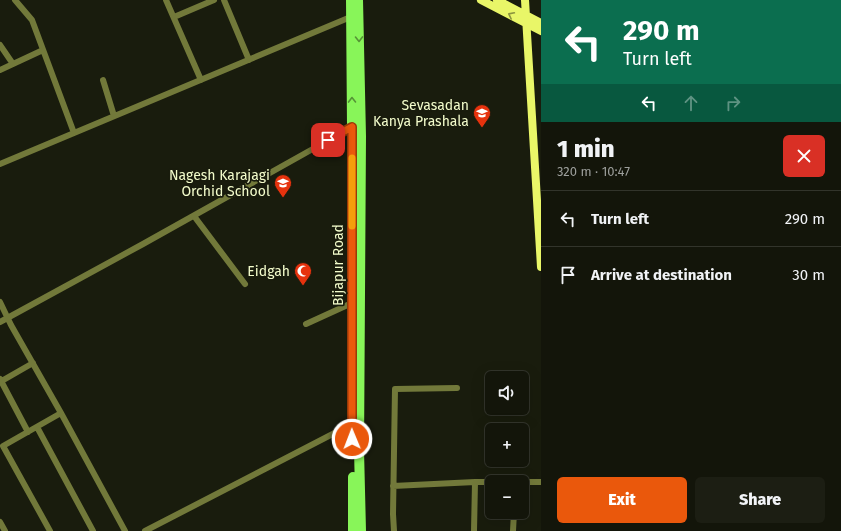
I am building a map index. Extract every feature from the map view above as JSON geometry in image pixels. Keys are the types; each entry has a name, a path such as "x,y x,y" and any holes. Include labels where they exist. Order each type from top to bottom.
{"main road":[{"name":"Bijapur Road","path":"351,0 355,16 356,127 352,303 353,531"},
{"path":"355,16 358,0"},
{"path":"356,127 361,531"}],"street":[{"path":"15,0 32,20 74,133"},
{"path":"166,0 201,80"},
{"path":"174,17 214,0"},
{"path":"224,0 249,60"},
{"path":"481,0 526,19 541,23"},
{"path":"497,0 541,31"},
{"path":"525,0 541,267"},
{"path":"0,164 355,16"},
{"path":"0,45 13,64"},
{"path":"0,70 43,50"},
{"path":"103,80 114,116"},
{"path":"0,322 356,127"},
{"path":"194,216 244,284"},
{"path":"0,302 125,531"},
{"path":"306,324 352,303"},
{"path":"28,432 0,381 33,363"},
{"path":"394,531 395,389 457,388"},
{"path":"50,531 1,447 61,413"},
{"path":"145,531 352,424"},
{"path":"37,427 93,531"},
{"path":"474,531 475,482"},
{"path":"394,486 485,482"},
{"path":"529,482 541,482"},
{"path":"513,531 514,519"},
{"path":"0,522 5,531"}],"slow traffic":[{"path":"352,158 352,226"}],"place":[{"name":"Sevasadan Kanya Prashala","path":"482,128"},
{"name":"Nagesh Karajagi Orchid School","path":"283,198"},
{"name":"Eidgah","path":"303,286"}],"route":[{"path":"328,140 352,127 352,439"}]}
